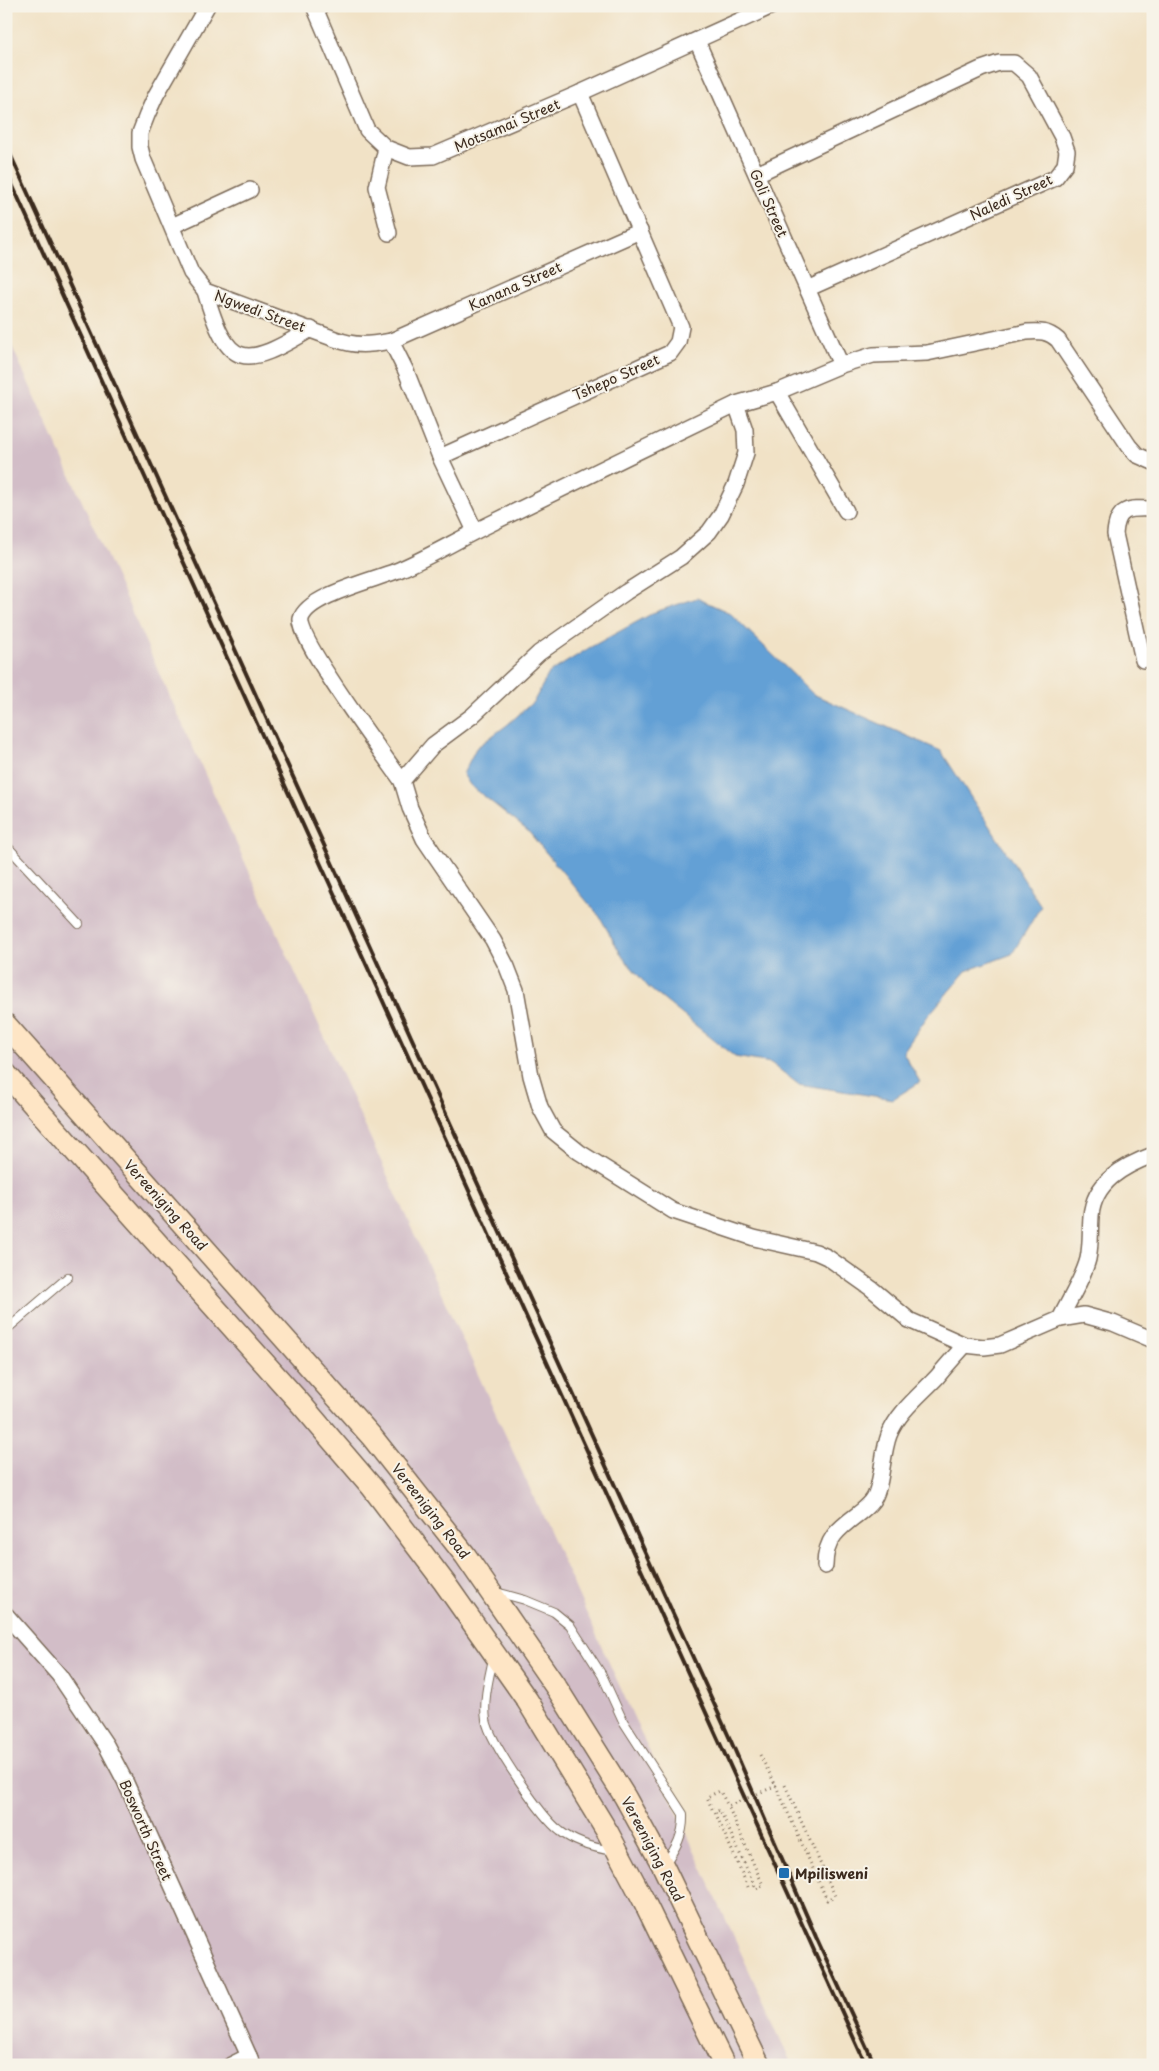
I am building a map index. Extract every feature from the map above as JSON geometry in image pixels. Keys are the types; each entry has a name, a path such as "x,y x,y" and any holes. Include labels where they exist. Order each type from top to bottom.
{"main road":[{"name":"Vereeniging Road","path":"6,1025 372,1437 460,1548 558,1690 625,1797 663,1866 759,2065"},
{"path":"6,1074 295,1397 372,1487 444,1582 527,1700 576,1779 644,1901 724,2065"}],"street":[{"name":"Ngwedi Street","path":"207,6 156,94 140,133 142,159 191,273 205,291 350,344 366,346 391,341"},
{"name":"Motsamai Street","path":"314,6 367,130 386,148 409,157 433,156 580,94 772,6"},
{"name":"Goli Street","path":"697,41 841,365"},
{"name":"Naledi Street","path":"757,174 981,69 999,64 1014,63 1029,76 1062,137 1066,150 1065,165 1055,178 807,288"},
{"name":"Tshepo Street","path":"440,457 670,353 678,342 681,327 580,94"},
{"path":"386,148 377,187 389,234"},
{"path":"172,226 250,190"},
{"name":"Kanana Street","path":"391,341 640,230"},
{"path":"205,291 219,333 229,347 237,354 246,357 259,356 279,349 311,329"},
{"path":"1153,462 1137,456 1129,446 1058,340 1051,333 1043,331 1027,332 927,353 873,355 841,365 777,392 736,404 475,531 398,571 320,599 308,608 301,618 302,628 329,677 402,782 410,808 424,839 493,940 508,967 516,990 531,1076 540,1107 554,1131 562,1140 613,1176 673,1211 754,1238 816,1252 827,1257 858,1278 909,1320 964,1345 984,1347 1000,1345 1060,1319 1084,1315 1101,1318 1153,1340"},
{"path":"391,341 406,372 440,457 475,531"},
{"path":"777,392 846,511"},
{"path":"402,782 433,745 472,716 539,653 626,592 681,557 709,532 721,515 736,484 746,453 745,430 736,404"},
{"path":"1143,660 1115,534 1116,519 1121,514 1130,510 1153,509"},
{"path":"1060,1319 1086,1266 1091,1243 1091,1218 1094,1198 1113,1174 1126,1166 1153,1155"},
{"path":"825,1566 825,1552 830,1539 843,1525 868,1506 874,1499 878,1490 881,1463 889,1435 898,1420 964,1345"},
{"name":"Bosworth Street","path":"6,1615 59,1675 106,1745 125,1781 251,2060"},
{"path":"231,2065 251,2060"}],"lane":[{"path":"6,845 79,924"},
{"path":"6,1330 68,1277"},
{"path":"490,1590 525,1600 554,1612 570,1625 602,1675 623,1721 683,1814 684,1827 677,1847 663,1866"},
{"path":"494,1652 486,1695 486,1720 492,1736 518,1779 547,1819 570,1839 593,1847 617,1852"}],"path":[{"path":"760,1755 776,1786 827,1900 835,1896 784,1783"},
{"path":"728,1806 776,1786"},
{"path":"712,1809 707,1797 720,1791 763,1885 756,1889 720,1810 715,1812 748,1887"}],"shaded area":[{"path":"6,333 218,803 792,2065 6,2065"}],"water":[{"path":"697,598 730,613 813,694 941,751 1041,906 1012,954 966,971 927,1017 903,1052 920,1082 893,1099 798,1084 771,1063 735,1057 649,988 622,956 600,917 528,831 470,785 463,774 476,748 507,725 534,701 549,673 589,648 655,612"}],"railway":[{"path":"6,145 730,1739 816,1937 875,2065"},
{"path":"6,171 866,2065"}],"place":[{"name":"Mpilisweni","path":"784,1873"}]}
